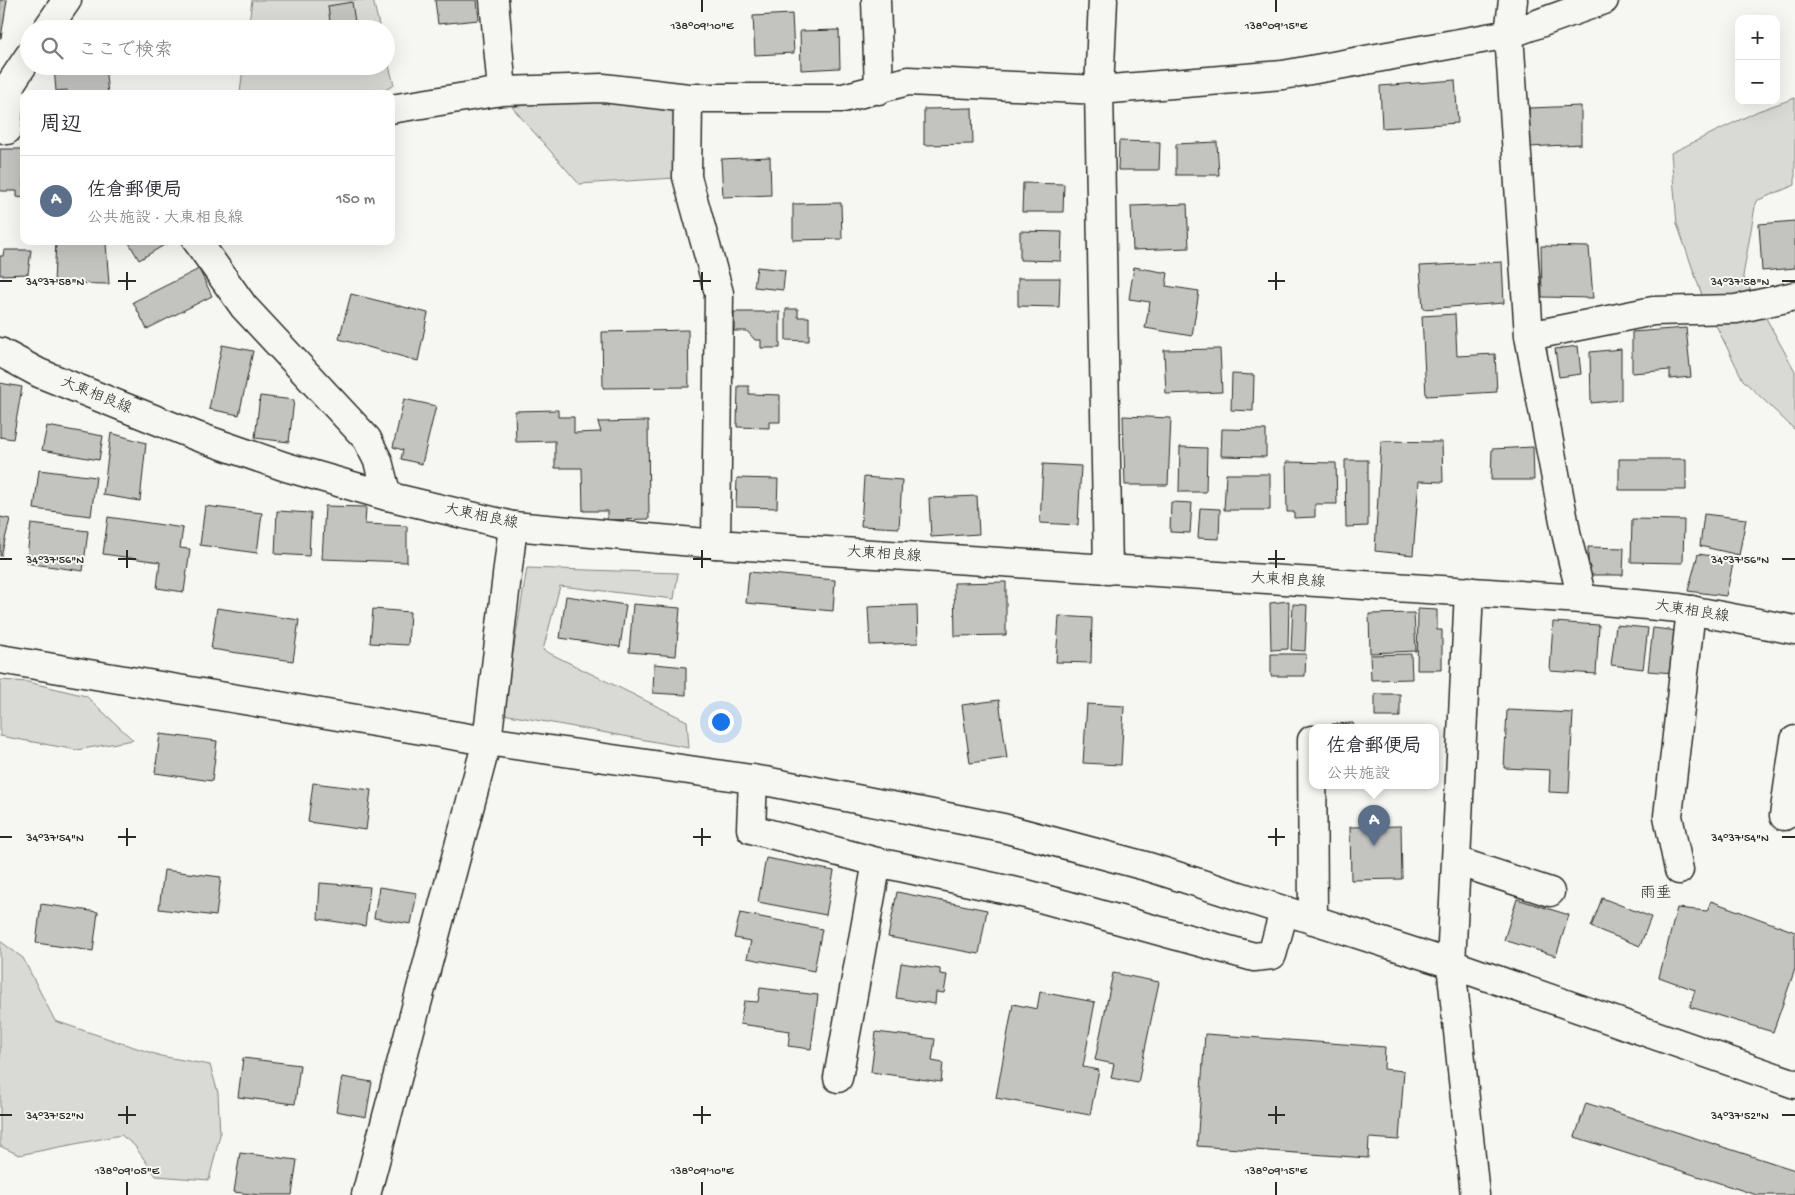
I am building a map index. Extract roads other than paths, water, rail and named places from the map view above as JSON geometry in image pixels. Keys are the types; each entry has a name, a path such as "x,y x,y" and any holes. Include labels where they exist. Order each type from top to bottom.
{"street":[{"path":"53,20 67,0"},
{"path":"494,0 502,90"},
{"path":"876,0 879,90"},
{"path":"1103,0 1099,90 1108,570"},
{"path":"1513,0 1510,34 1529,336 1567,536 1582,599"},
{"path":"395,108 502,90 603,88 688,98 843,98 879,90 908,80 1099,90 1283,75 1510,34 1604,0"},
{"path":"10,130 11,83 20,70"},
{"path":"688,98 687,177 719,293 716,544"},
{"path":"200,245 244,307 367,439 378,461 387,496"},
{"path":"1529,336 1653,311 1736,309 1795,296"},
{"name":"大東相良線","path":"0,352 39,373 196,436 286,467 387,496 513,526 716,544 1582,599 1691,610 1795,630"},
{"path":"366,1195 487,741 513,526"},
{"path":"1469,591 1451,964 1475,1195"},
{"path":"1679,870 1668,816 1691,610"},
{"path":"0,659 487,741 753,779 1003,828 1149,867 1451,964 1795,1084"},
{"path":"1784,816 1795,740"},
{"path":"753,779 751,829 877,862 1026,894 1254,957 1272,955 1284,911"},
{"path":"1312,789 1312,920"},
{"path":"1456,861 1550,892"},
{"path":"838,1078 877,862"}],"place":[{"name":"佐倉郵便局","path":"1374,846"}],"district":[{"name":"雨垂","path":"1656,894"}]}
